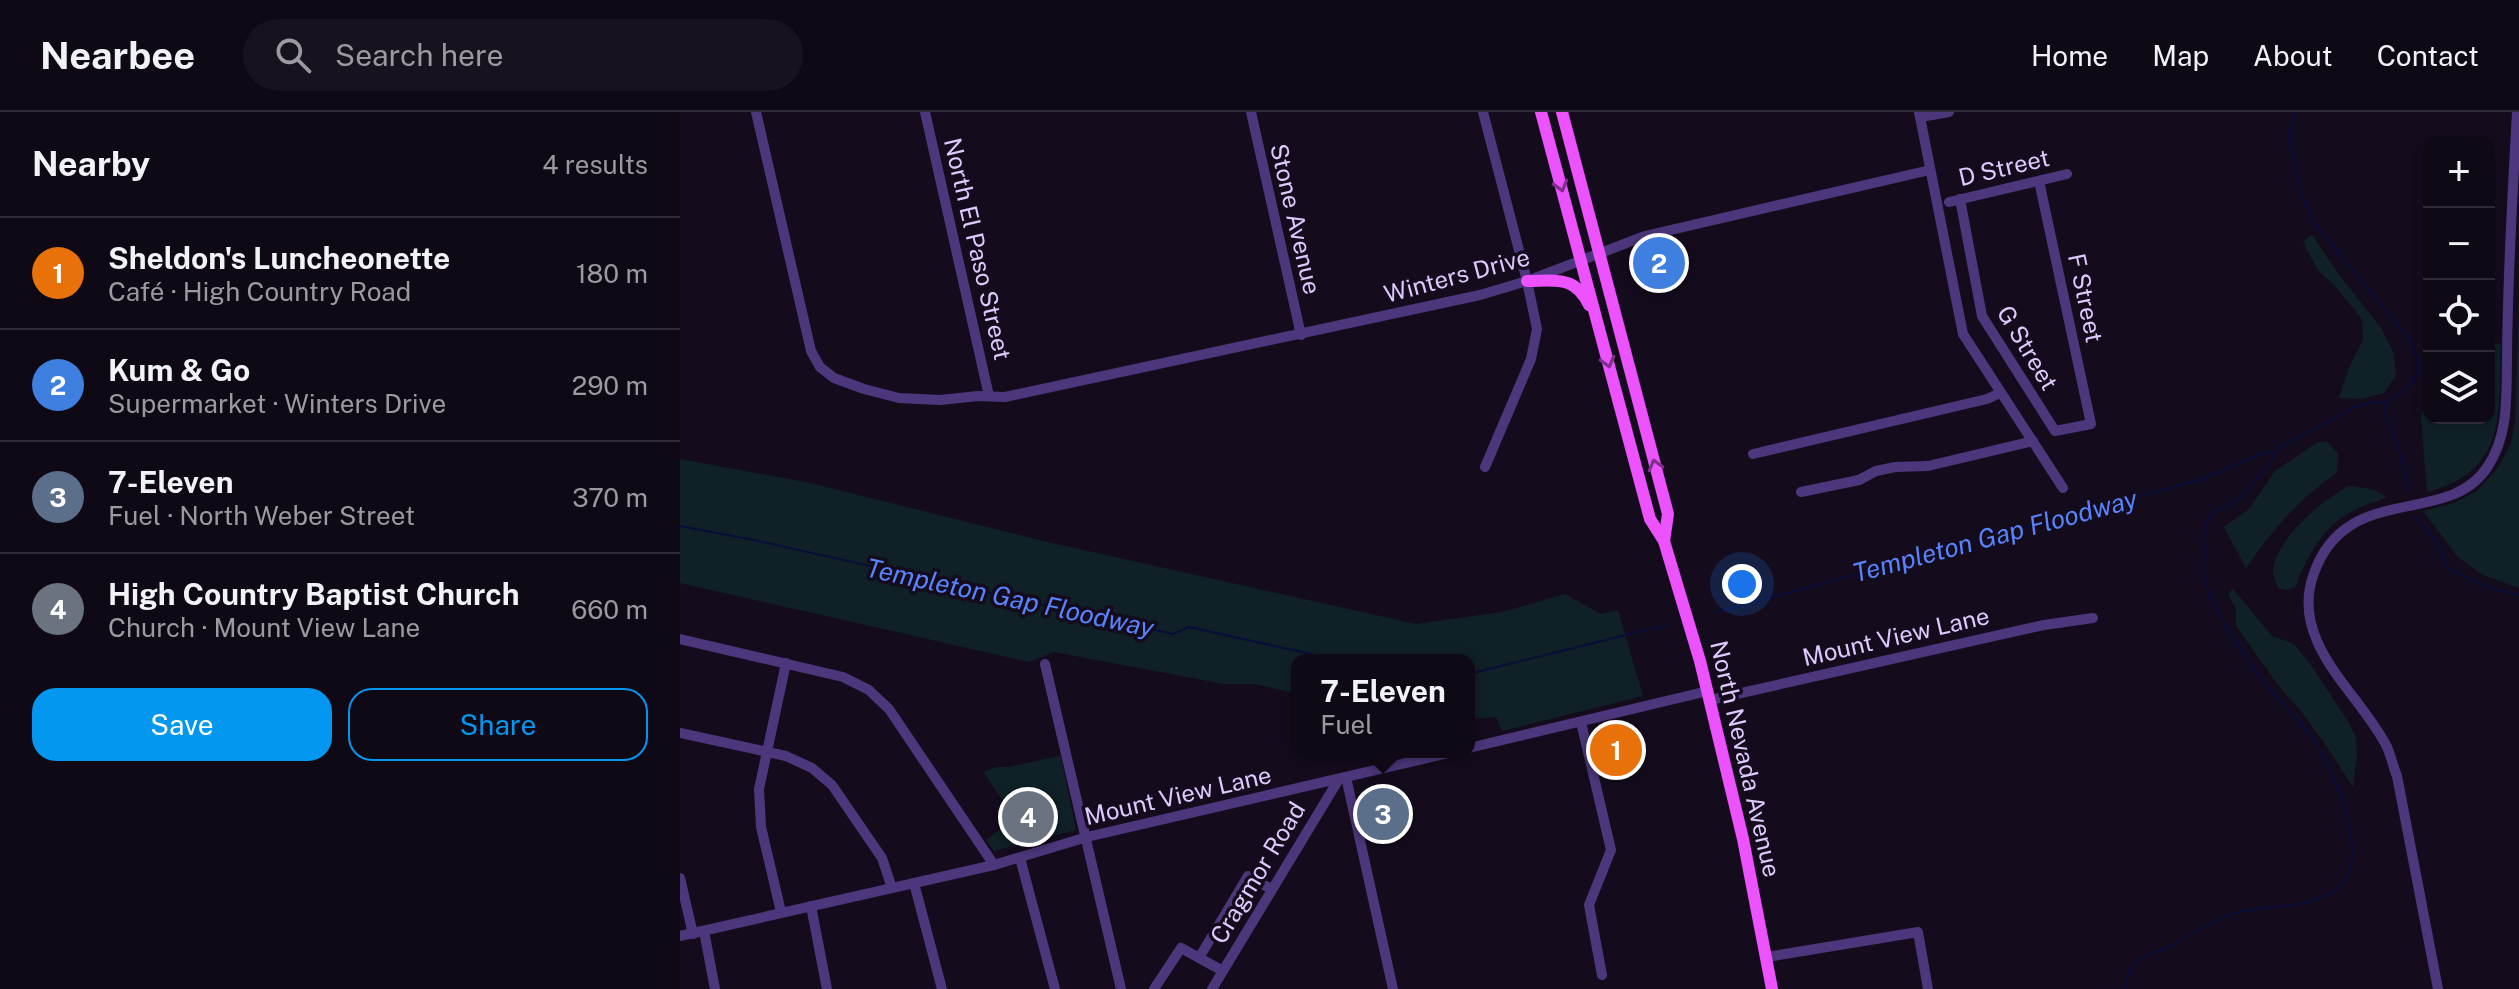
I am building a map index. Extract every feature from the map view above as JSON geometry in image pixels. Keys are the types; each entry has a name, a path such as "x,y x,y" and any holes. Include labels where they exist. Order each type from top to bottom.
{"main road":[{"name":"North Nevada Avenue","path":"1541,112 1650,519 1664,541 1709,696 1743,839 1772,989"},
{"name":"North Nevada Avenue","path":"1562,112 1668,514 1664,541"},
{"path":"1527,281 1572,284 1586,299 1599,326"}],"street":[{"name":"Winters Drive","path":"756,112 811,351 820,367 834,378 899,398 940,400 1020,395 1301,335 1480,295 1666,231 1930,170"},
{"name":"North El Paso Street","path":"925,112 989,396"},
{"name":"Stone Avenue","path":"1251,112 1301,335"},
{"path":"1483,112 1536,320 1535,347 1485,467"},
{"path":"1944,112 1919,115 1930,170 1948,202 1962,330 1968,345 2063,488"},
{"path":"2438,989 2397,776 2386,746 2318,646 2310,622 2308,601 2312,578 2320,560 2330,542 2346,528 2385,510 2453,494 2476,480 2487,468 2501,442 2507,381 2517,112"},
{"name":"D Street","path":"1948,202 2067,174"},
{"name":"F Street","path":"2039,181 2091,424"},
{"name":"G Street","path":"1948,202 1982,316 2055,431 2091,424"},
{"path":"1753,454 1987,399 2000,393"},
{"path":"1801,492 1859,480 1876,471 1928,466 2033,441"},
{"name":"Mount View Lane","path":"1475,747 2044,625 2093,618"},
{"path":"680,639 853,681 876,695 889,709 994,865"},
{"path":"781,912 759,813 759,789 786,663"},
{"path":"1045,664 1121,989"},
{"path":"1581,722 1611,850 1589,905 1602,975"},
{"path":"680,733 766,751 801,761 812,768 832,785 882,858 892,888"},
{"name":"Mount View Lane","path":"680,936 994,865 1087,837 1428,758"},
{"path":"1343,778 1393,989"},
{"name":"Cragmor Road","path":"1212,989 1271,889 1343,778"},
{"path":"1020,858 1055,989"},
{"path":"1199,958 1248,876 1271,889"},
{"path":"680,878 715,989"},
{"path":"914,883 942,989"},
{"path":"811,906 827,989"},
{"path":"1767,957 1918,932 1928,989"},
{"path":"1154,989 1181,948 1223,971"}],"shaded area":[{"path":"2312,235 2381,328 2394,354 2396,375 2384,393 2362,399 2339,398 2363,340 2362,319 2317,269 2303,241"},
{"path":"2519,304 2519,588 2481,574 2458,557 2423,511 2454,503 2477,491 2498,468 2511,443 2515,422"},
{"path":"2495,344 2501,344 2498,415 2486,454 2473,470 2454,482 2427,492 2421,418 2423,412 2423,424 2495,424"},
{"path":"2318,442 2328,442 2338,454 2337,473 2287,516 2246,568 2224,527 2249,509 2275,471"},
{"path":"680,459 811,483 1052,543 1416,624 1502,612 1565,594 1601,614 1618,610 1643,696 1502,731 1496,717 1475,719 1475,654 1291,654 1291,693 1255,684 1224,684 1054,652 1029,662 680,583"},
{"path":"2349,486 2372,489 2387,497 2360,507 2335,523 2311,553 2295,587 2286,590 2278,588 2273,570 2282,546 2314,510"},
{"path":"2233,589 2272,636 2294,644 2349,723 2356,737 2353,787 2325,744 2236,626 2236,609 2228,594"},
{"path":"1061,757 1076,830 994,851 986,840 1006,825 1017,823 1021,832 1042,824 1034,802 1007,807 985,771"}],"waterway":[{"path":"2125,989 2129,971 2142,958 2229,915 2312,901 2342,885 2350,870 2352,850 2348,822 2329,767 2311,735 2277,698 2233,637 2214,605 2203,575 2204,536 2209,519 2241,496 2268,466 2279,448 2355,407 2387,402 2419,374 2410,340 2314,223 2301,193 2290,145 2295,112"},
{"path":"2387,402 2384,412 2399,450 2408,490"},
{"name":"Templeton Gap Floodway","path":"1714,613 2199,480 2265,452 2274,453"},
{"path":"2415,517 2438,542 2447,568 2490,588 2519,595"},
{"name":"Templeton Gap Floodway","path":"680,526 1173,634 1189,627 1311,654"},
{"name":"Templeton Gap Floodway","path":"1652,629 1668,625"},
{"name":"Templeton Gap Floodway","path":"1475,673 1646,630"}],"place":[{"name":"Kum & Go","path":"1659,263"},
{"name":"Sheldon's Luncheonette","path":"1616,750"},
{"name":"7-Eleven","path":"1383,814"},
{"name":"High Country Baptist Church","path":"1028,817"}]}
